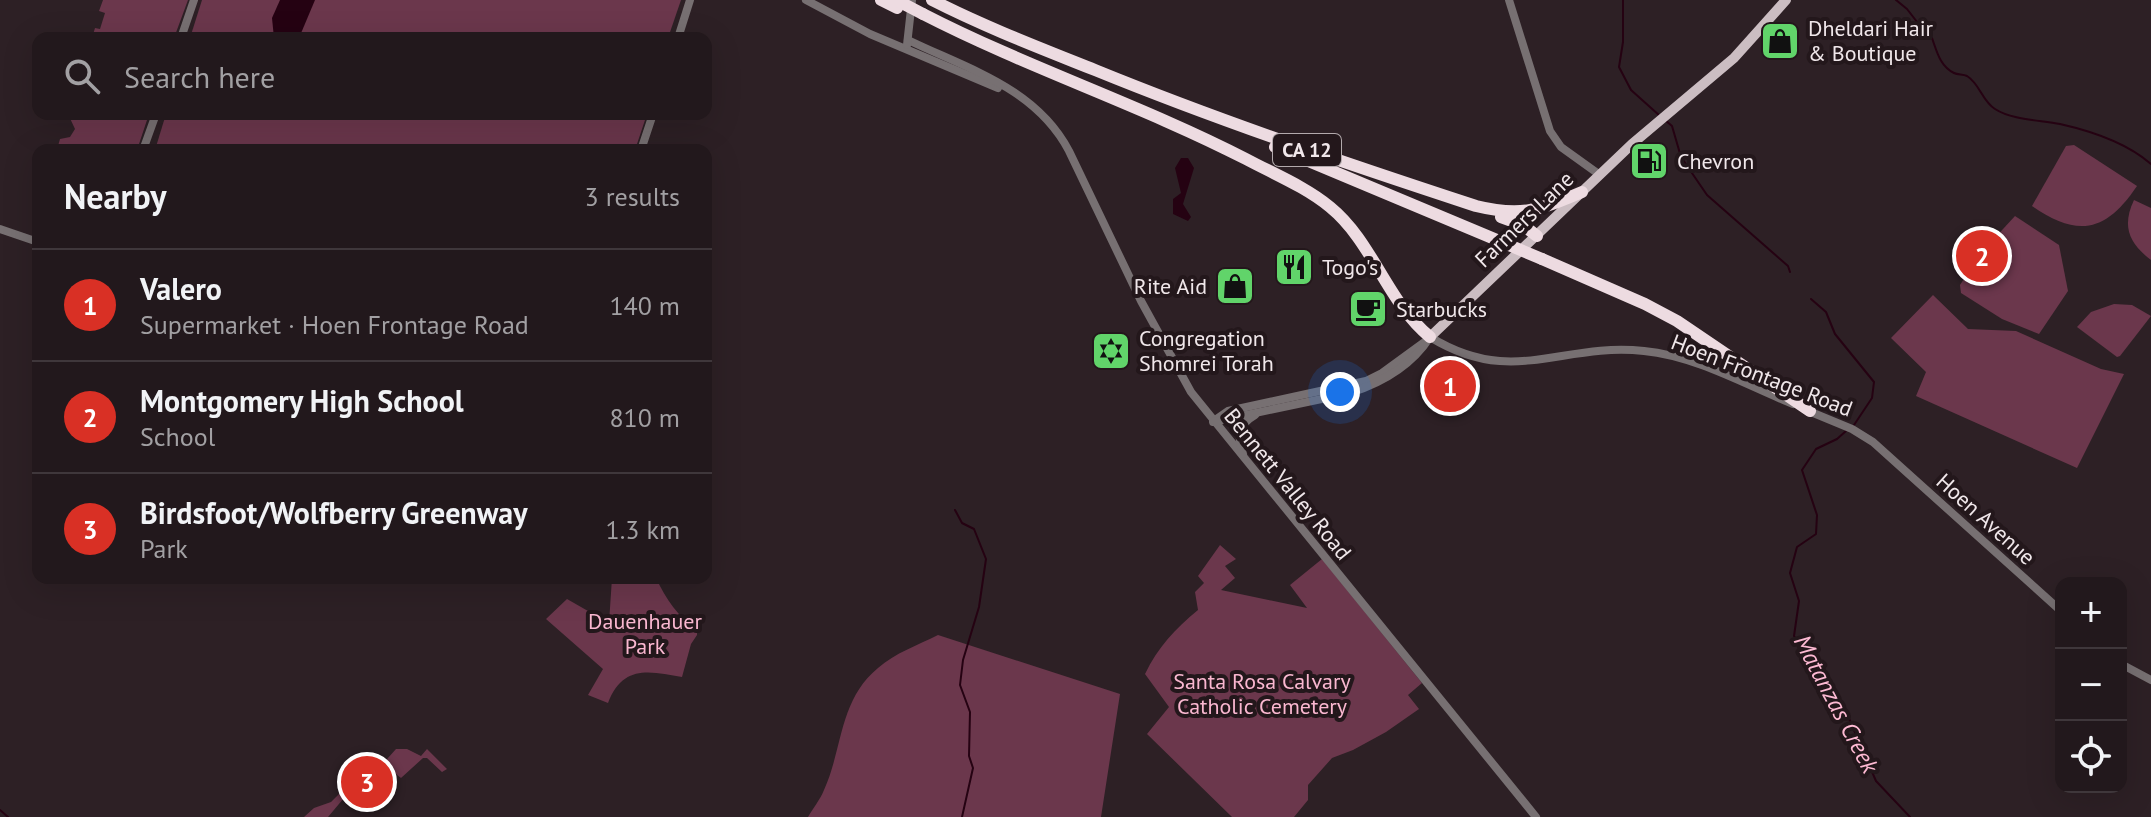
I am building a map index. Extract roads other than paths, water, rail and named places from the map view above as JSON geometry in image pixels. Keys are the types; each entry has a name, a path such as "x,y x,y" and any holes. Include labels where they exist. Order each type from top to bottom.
{"highway":[{"path":"881,0 897,3"},
{"name":"CA 12","path":"932,0 1007,35 1140,88 1297,147 1476,206 1503,212 1528,212 1546,208 1582,192"},
{"path":"946,0 1066,59"},
{"name":"CA 12","path":"897,3 923,17 1194,132 1318,198 1348,225 1407,312 1430,337"},
{"path":"1140,88 1645,304 1677,321 1810,411"},
{"path":"1476,206 1520,223 1537,236"}],"main road":[{"name":"Farmers Lane","path":"1430,337 1600,175 1734,58 1786,0"}],"street":[{"path":"183,32 194,0"},
{"path":"680,32 690,0"},
{"name":"Bennett Valley Road","path":"806,0 839,19 907,45 996,86 1031,104 1047,119 1062,139 1174,364 1213,422 1536,817"},
{"path":"907,45 912,0"},
{"path":"1509,0 1550,131 1561,147 1600,175"},
{"path":"145,144 154,120"},
{"path":"643,144 651,120"},
{"path":"0,229 32,240"},
{"path":"1213,422 1228,411 1366,381 1382,373 1430,337"},
{"name":"Farmers Lane","path":"1213,422 1367,387 1396,371 1430,337"},
{"name":"Hoen Frontage Road","path":"1430,337 1462,354 1505,363 1605,349 1658,353 1687,360 1840,424 1861,434 1887,455"},
{"path":"1246,462 1238,440 1240,429 1260,411"},
{"name":"Hoen Avenue","path":"1887,455 2055,606"},
{"path":"2127,667 2151,680"}],"waterway":[{"name":"Matanzas Creek","path":"1623,0 1623,42 1619,67 1631,90 1660,116"},
{"path":"1896,0 1921,27"},
{"path":"1932,38 1945,67 1971,79 1995,109 2018,118 2060,124 2096,134 2120,144 2151,164"},
{"name":"Matanzas Creek","path":"1665,120 1672,126 1681,157 1707,195 1788,266 1790,272"},
{"name":"Matanzas Creek","path":"1811,299 1826,312 1835,334 1874,382 1872,398 1854,425"},
{"name":"Matanzas Creek","path":"1846,431 1816,449 1802,470 1817,515 1816,534 1797,547 1790,573 1799,601 1794,636 1847,714 1876,781 1910,817"},
{"path":"955,510 962,523 974,529 986,559 979,607 963,660 960,685 970,712 969,756 973,768 962,817"},
{"path":"0,810 8,817"}],"place":[{"name":"Dheldari Hair & Boutique","path":"1780,41"},
{"name":"Chevron","path":"1649,161"},
{"name":"Montgomery High School","path":"1982,256"},
{"name":"Togo's","path":"1294,267"},
{"name":"Rite Aid","path":"1235,286"},
{"name":"Starbucks","path":"1368,309"},
{"name":"Congregation Shomrei Torah","path":"1111,351"},
{"name":"Valero","path":"1450,386"},
{"name":"Birdsfoot/Wolfberry Greenway","path":"367,782"}],"park label":[{"name":"Dauenhauer Park","path":"645,634"},
{"name":"Santa Rosa Calvary Catholic Cemetery","path":"1262,694"}]}
